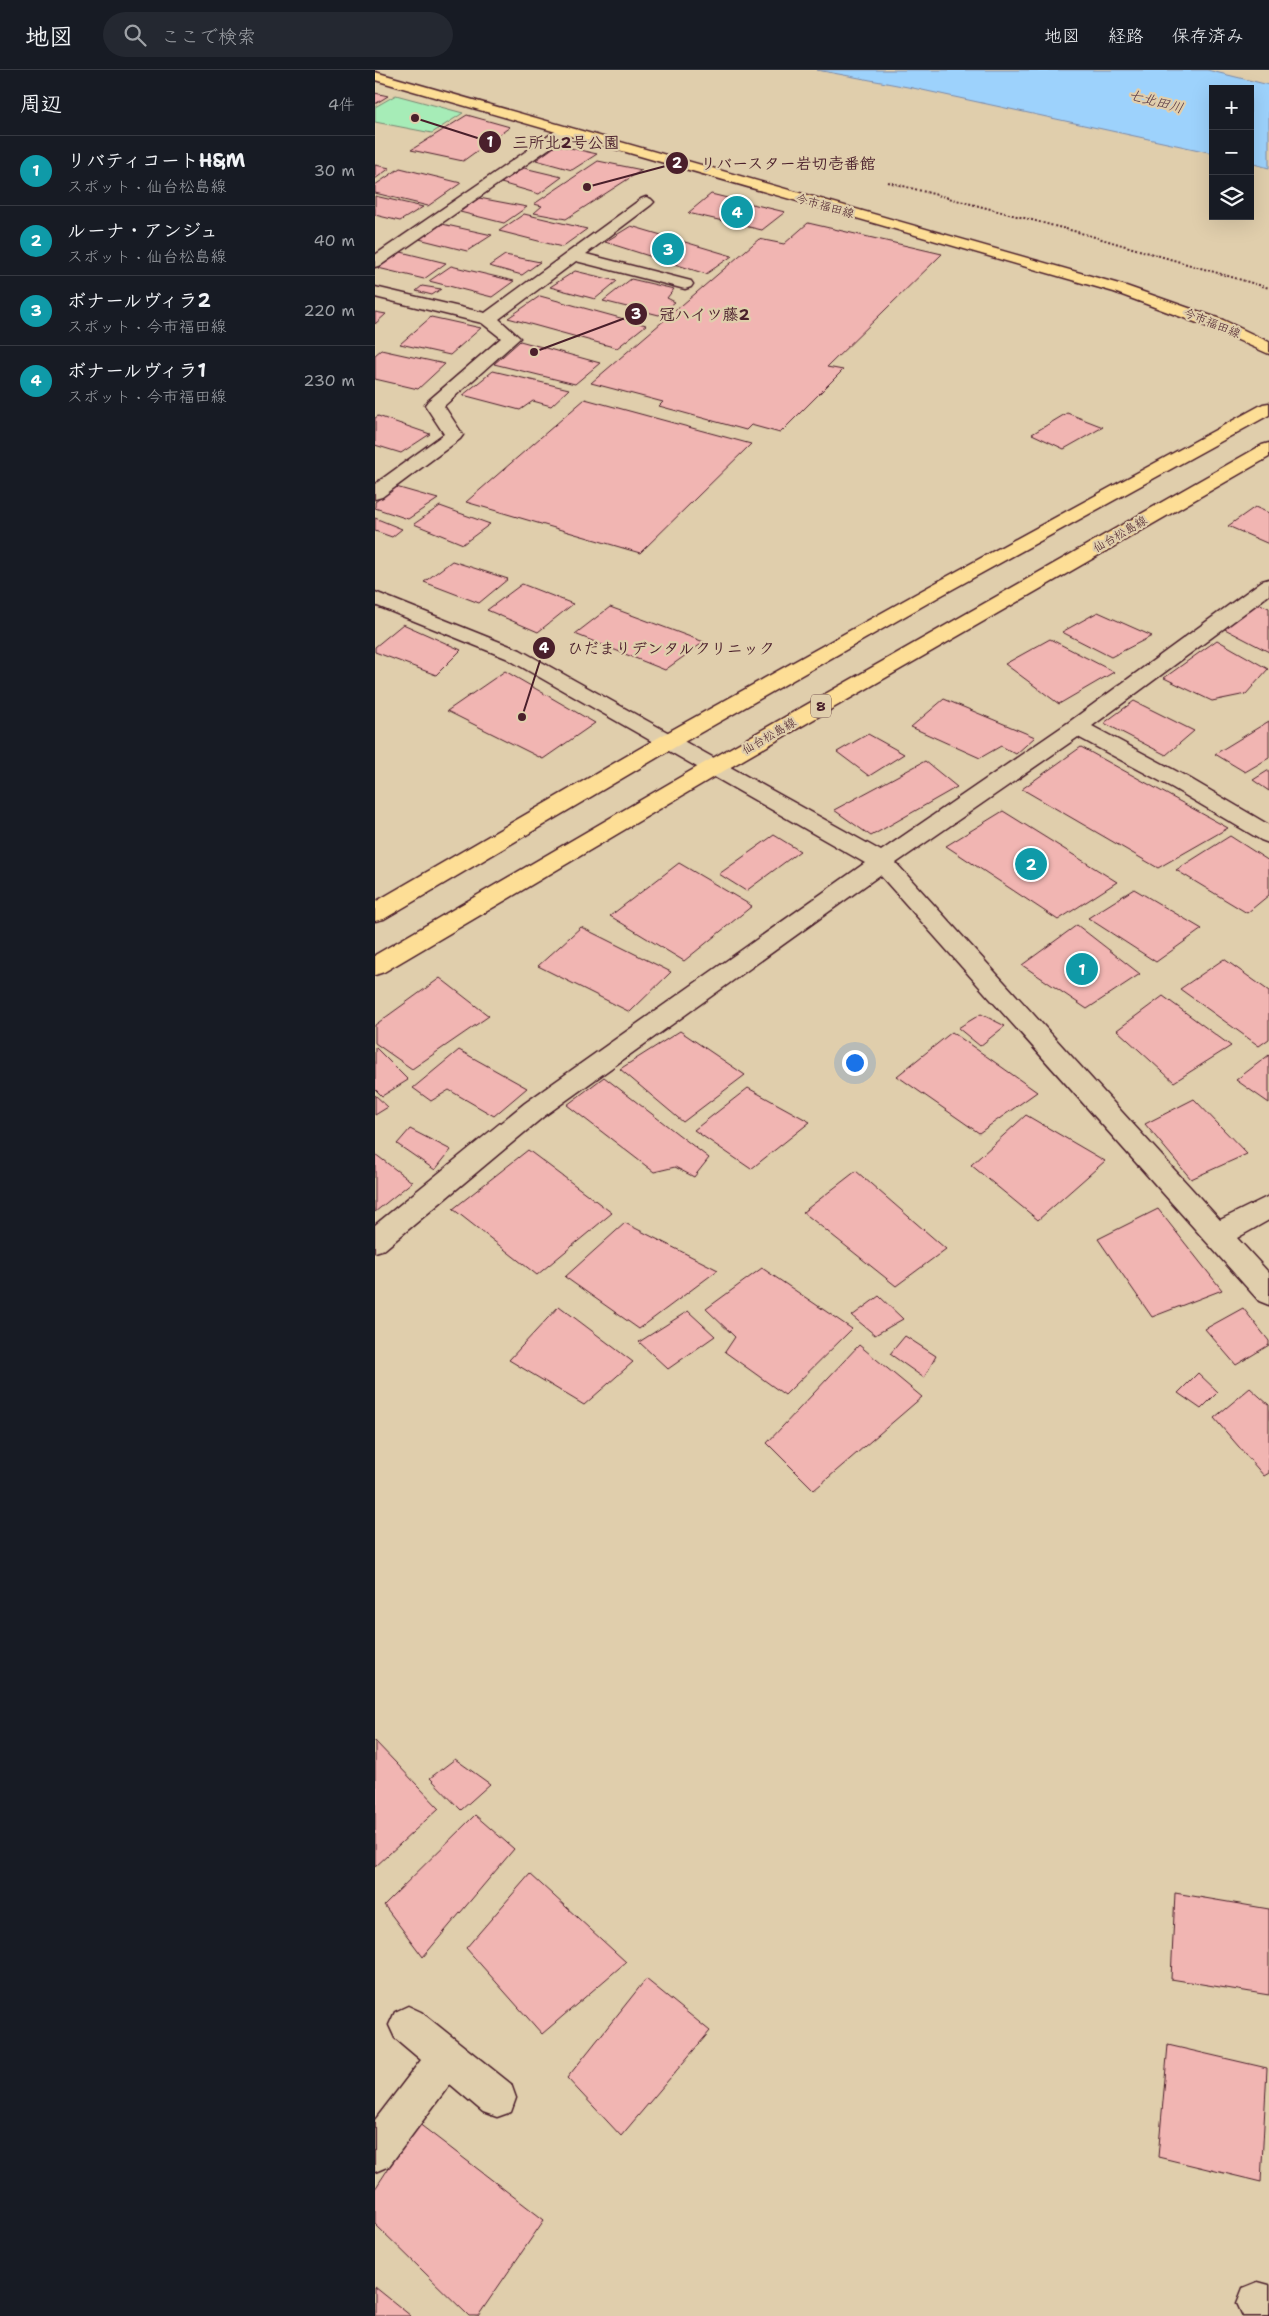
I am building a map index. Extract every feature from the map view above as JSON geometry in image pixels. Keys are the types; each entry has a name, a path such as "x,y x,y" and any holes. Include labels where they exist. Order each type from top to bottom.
{"main road":[{"name":"今市福田線","path":"375,76 1120,288 1217,324 1269,349"},
{"path":"375,913 669,741 926,596 1269,408"},
{"name":"仙台松島線","path":"375,966 714,767 1269,449"}],"street":[{"path":"375,262 565,131"},
{"path":"488,319 646,202"},
{"path":"384,238 402,242"},
{"path":"574,256 685,284"},
{"path":"375,292 488,319 511,338 434,405 454,435 375,493"},
{"path":"375,1241 535,1110 882,862 1077,727 1269,584"},
{"path":"375,598 513,654 882,862 1269,1293"},
{"path":"1077,727 1181,782 1269,835"},
{"path":"1217,1235 1269,1207"},
{"path":"408,2025 497,2098"},
{"path":"375,2152 446,2058"}],"green space":[{"path":"396,95 463,113 432,133 375,122 375,107"}],"water":[{"name":"七北田川","path":"817,70 1207,70 1269,85 1269,168 1254,164 1254,85 1209,85 1209,152 913,88"}],"building":[{"path":"375,93 388,96 375,104"},
{"path":"467,115 510,127 463,161 411,150"},
{"path":"557,145 597,154 572,170 536,160"},
{"path":"598,161 642,170 566,219 534,213 542,206 534,204"},
{"path":"375,165 390,168 375,179"},
{"path":"400,168 461,183 428,206 375,193 375,185"},
{"path":"524,168 562,177 539,194 501,183"},
{"path":"711,194 785,212 762,230 688,213"},
{"path":"375,196 423,207 400,221 375,215"},
{"path":"479,198 527,207 504,223 460,212"},
{"path":"524,214 587,229 562,247 499,231"},
{"path":"808,223 942,254 827,367 843,370 780,433 751,425 746,430 659,406 663,402 591,383 759,239 784,244"},
{"path":"442,224 492,235 467,251 419,239"},
{"path":"631,226 732,256 706,274 605,242"},
{"path":"401,252 446,263 424,279 378,268"},
{"path":"505,255 540,262 522,275 489,266"},
{"path":"451,266 514,281 492,297 429,281"},
{"path":"575,271 617,281 595,299 550,287"},
{"path":"631,279 674,289 667,298 675,302 659,315 603,301"},
{"path":"422,286 441,289 432,295 416,291"},
{"path":"540,296 646,325 617,348 508,318"},
{"path":"375,312 386,314 375,324"},
{"path":"431,317 481,328 450,355 400,344"},
{"path":"520,341 600,363 575,384 494,364"},
{"path":"381,350 445,364 418,389 375,379 375,355"},
{"path":"493,371 569,389 551,406 533,401 520,410 463,395"},
{"path":"585,399 751,444 640,553 466,502"},
{"path":"1067,413 1103,427 1064,449 1032,434"},
{"path":"378,416 430,434 401,453 375,445 375,418"},
{"path":"396,487 438,499 408,519 375,508 375,502"},
{"path":"440,506 490,524 463,544 414,524"},
{"path":"1255,507 1269,513 1269,544 1228,526"},
{"path":"375,518 402,529 392,537 375,531"},
{"path":"452,561 508,579 479,603 424,582"},
{"path":"522,584 573,604 538,632 487,610"},
{"path":"1258,603 1269,608 1269,652 1221,627"},
{"path":"610,607 704,642 665,670 575,634"},
{"path":"1098,612 1152,636 1111,657 1062,632"},
{"path":"403,624 461,650 436,675 375,652 375,647"},
{"path":"1050,639 1114,672 1059,704 1005,664"},
{"path":"1217,640 1268,669 1246,694 1212,701 1164,678"},
{"path":"505,671 595,723 543,759 447,711"},
{"path":"944,699 1035,737 1016,754 1001,746 980,758 911,727"},
{"path":"1134,701 1194,731 1166,755 1104,723"},
{"path":"1269,721 1269,758 1245,772 1215,754"},
{"path":"868,734 904,754 869,776 837,752"},
{"path":"1081,747 1228,828 1158,868 1022,789"},
{"path":"925,761 957,787 871,836 834,810"},
{"path":"1269,770 1269,791 1253,780"},
{"path":"1003,811 1117,882 1058,920 946,846"},
{"path":"774,835 800,851 746,891 719,874"},
{"path":"1230,836 1269,861 1269,895 1247,913 1176,870"},
{"path":"679,863 752,906 684,961 610,916"},
{"path":"1134,889 1202,929 1156,962 1088,918"},
{"path":"1077,925 1140,974 1087,1009 1022,965"},
{"path":"581,927 671,972 630,1012 538,966"},
{"path":"1224,959 1269,991 1269,1039 1259,1046 1180,989"},
{"path":"440,978 489,1016 412,1069 375,1043 375,1025"},
{"path":"1163,996 1231,1046 1174,1082 1117,1030"},
{"path":"981,1014 1005,1026 980,1046 958,1028"},
{"path":"680,1031 745,1075 683,1122 620,1069"},
{"path":"952,1032 1037,1092 979,1133 897,1076"},
{"path":"375,1047 408,1080 382,1096 375,1089"},
{"path":"459,1050 527,1088 494,1116 449,1090 431,1101 413,1088"},
{"path":"1269,1055 1269,1103 1236,1080"},
{"path":"604,1077 709,1158 694,1177 675,1167 654,1172 567,1105"},
{"path":"748,1088 810,1122 751,1169 694,1130"},
{"path":"375,1095 388,1107 375,1115"},
{"path":"1194,1099 1247,1154 1191,1179 1145,1124"},
{"path":"1026,1115 1105,1161 1038,1220 971,1165"},
{"path":"410,1129 451,1150 435,1170 397,1144"},
{"path":"528,1150 612,1213 537,1275 453,1209"},
{"path":"375,1154 412,1182 375,1212"},
{"path":"856,1171 946,1249 896,1286 803,1212"},
{"path":"1158,1209 1222,1290 1152,1317 1098,1239"},
{"path":"625,1223 718,1270 639,1329 565,1277"},
{"path":"762,1268 852,1329 785,1395 725,1352 735,1337 706,1309"},
{"path":"879,1296 903,1319 875,1335 852,1316"},
{"path":"559,1306 633,1362 584,1405 509,1360"},
{"path":"1243,1308 1269,1341 1269,1345 1236,1365 1205,1329"},
{"path":"688,1311 715,1336 668,1369 639,1342"},
{"path":"905,1336 936,1356 924,1378 890,1354"},
{"path":"859,1345 922,1397 814,1490 767,1443"},
{"path":"1198,1373 1218,1392 1201,1409 1178,1393"},
{"path":"1250,1388 1269,1405 1269,1473 1264,1476 1214,1418"},
{"path":"375,1741 439,1808 375,1867"},
{"path":"455,1759 490,1784 461,1810 430,1778"},
{"path":"475,1815 514,1849 423,1957 384,1905"},
{"path":"530,1874 626,1962 542,2034 466,1948"},
{"path":"1175,1893 1269,1909 1269,1995 1171,1979"},
{"path":"646,1979 710,2031 621,2136 567,2078"},
{"path":"1168,2045 1267,2068 1261,2182 1158,2157"},
{"path":"418,2123 544,2220 478,2316 469,2316 375,2224 375,2189"},
{"path":"375,2287 411,2316 375,2316"}],"place":[{"name":"三所北2号公園","path":"415,118"},
{"name":"リバースター岩切壱番館","path":"587,187"},
{"name":"ボナールヴィラ1","path":"737,212"},
{"name":"ボナールヴィラ2","path":"668,249"},
{"name":"冠ハイツ藤2","path":"534,352"},
{"name":"ひだまりデンタルクリニック","path":"522,717"},
{"name":"ルーナ・アンジュ","path":"1031,864"},
{"name":"リバティコートH&M","path":"1082,969"}]}
